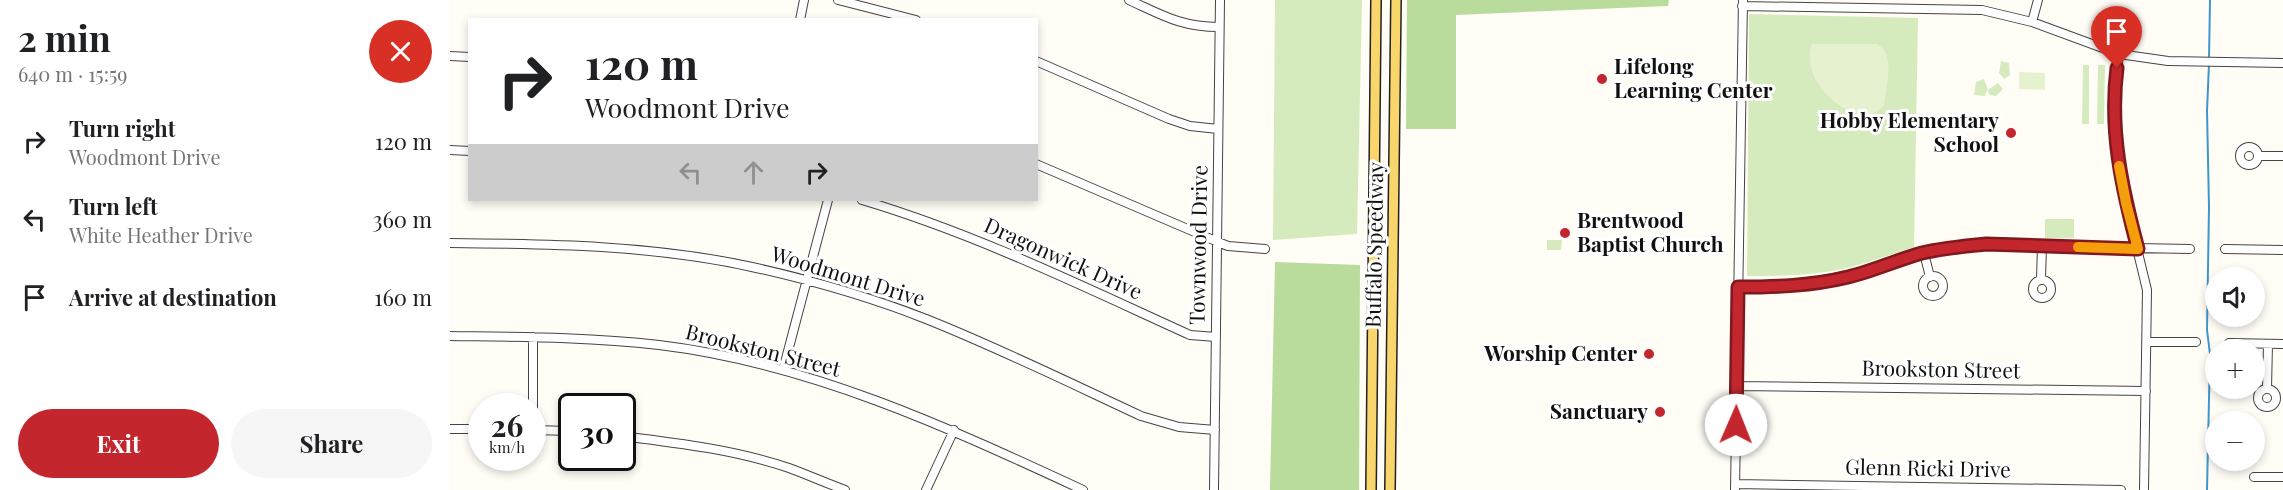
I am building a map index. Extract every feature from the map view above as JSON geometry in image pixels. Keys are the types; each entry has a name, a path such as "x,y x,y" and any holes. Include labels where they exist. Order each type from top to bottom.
{"main road":[{"name":"Buffalo Speedway","path":"1371,490 1376,0"},
{"name":"Buffalo Speedway","path":"1390,490 1396,0"},
{"path":"1375,55 1395,55"},
{"path":"1374,177 1394,177"},
{"path":"1372,301 1392,301"},
{"path":"1371,422 1391,422"}],"street":[{"path":"800,18 804,0"},
{"path":"838,0 908,18"},
{"path":"1129,0 1177,22 1196,27 1219,27"},
{"name":"Townwood Drive","path":"1214,490 1220,0"},
{"path":"2031,22 2038,0"},
{"path":"1735,487 1742,3 1969,9 1998,13 2031,22 2119,54 2168,61 2283,63"},
{"path":"2119,54 2114,103 2117,151 2126,203 2147,290 2144,490"},
{"path":"450,56 468,57"},
{"path":"1038,63 1169,119 1190,126 1218,129"},
{"path":"450,150 468,151"},
{"path":"2259,156 2283,156"},
{"path":"1038,165 1228,246 1265,249"},
{"path":"783,370 828,201"},
{"name":"Dragonwick Drive","path":"865,201 915,216 988,244 1190,336 1216,337"},
{"name":"Woodmont Drive","path":"450,243 603,246 674,254 752,267 858,296 924,318 1141,416 1179,427 1215,430"},
{"path":"1738,287 1790,286 1828,282 1924,253 1986,244 2190,249"},
{"path":"2042,246 2042,279"},
{"path":"2225,249 2283,250"},
{"path":"1924,253 1930,277"},
{"name":"Brookston Street","path":"450,336 579,338 660,345 725,356 783,370 831,384 954,430 1083,490"},
{"path":"533,337 533,393"},
{"path":"2147,342 2196,342"},
{"path":"2265,344 2283,344"},
{"path":"2267,388 2268,344"},
{"name":"Brookston Street","path":"1736,386 2146,391"},
{"path":"450,429 468,429"},
{"path":"926,490 954,430"},
{"path":"636,438 678,442 729,453 788,468 845,490"},
{"path":"2254,477 2283,477"},
{"name":"Glenn Ricki Drive","path":"1735,487 2121,490"}],"green space":[{"path":"1275,0 1362,0 1357,234 1273,240"},
{"path":"1407,0 1669,0 1668,6 1456,15 1456,129 1406,129"},
{"path":"1749,14 1918,18 1914,247 1837,270 1796,275 1747,276"},
{"path":"1812,44 1877,44 1883,49 1888,63 1884,106 1871,115 1847,110 1829,97 1818,83 1811,68"},
{"path":"2001,61 2009,63 2010,75 2004,79 1999,73"},
{"path":"2083,65 2089,65 2089,124 2082,124"},
{"path":"2098,65 2105,65 2104,124 2097,124"},
{"path":"2019,72 2045,73 2045,90 2019,89"},
{"path":"1984,79 1988,90 1998,83 2003,89 1996,96 1990,95 1987,90 1985,96 1974,95 1976,82"},
{"path":"2045,219 2074,219 2074,238 2045,238"},
{"path":"1547,240 1562,240 1561,250 1547,250"},
{"path":"1275,262 1360,265 1359,490 1270,490"}],"waterway":[{"path":"2209,59 2210,0"},
{"path":"2207,490 2210,354 2207,330 2209,64"}],"slow traffic":[{"path":"2078,247 2138,249 2119,166"}],"place":[{"name":"Lifelong Learning Center","path":"1602,79"},
{"name":"Hobby Elementary School","path":"2011,133"},
{"name":"Brentwood Baptist Church","path":"1565,233"},
{"name":"Worship Center","path":"1649,354"},
{"name":"Sanctuary","path":"1660,412"}],"route":[{"path":"1736,425 1738,287 1790,286 1828,282 1924,253 1963,246 1986,244 2138,249 2121,180 2117,151 2114,103 2117,68"}]}
